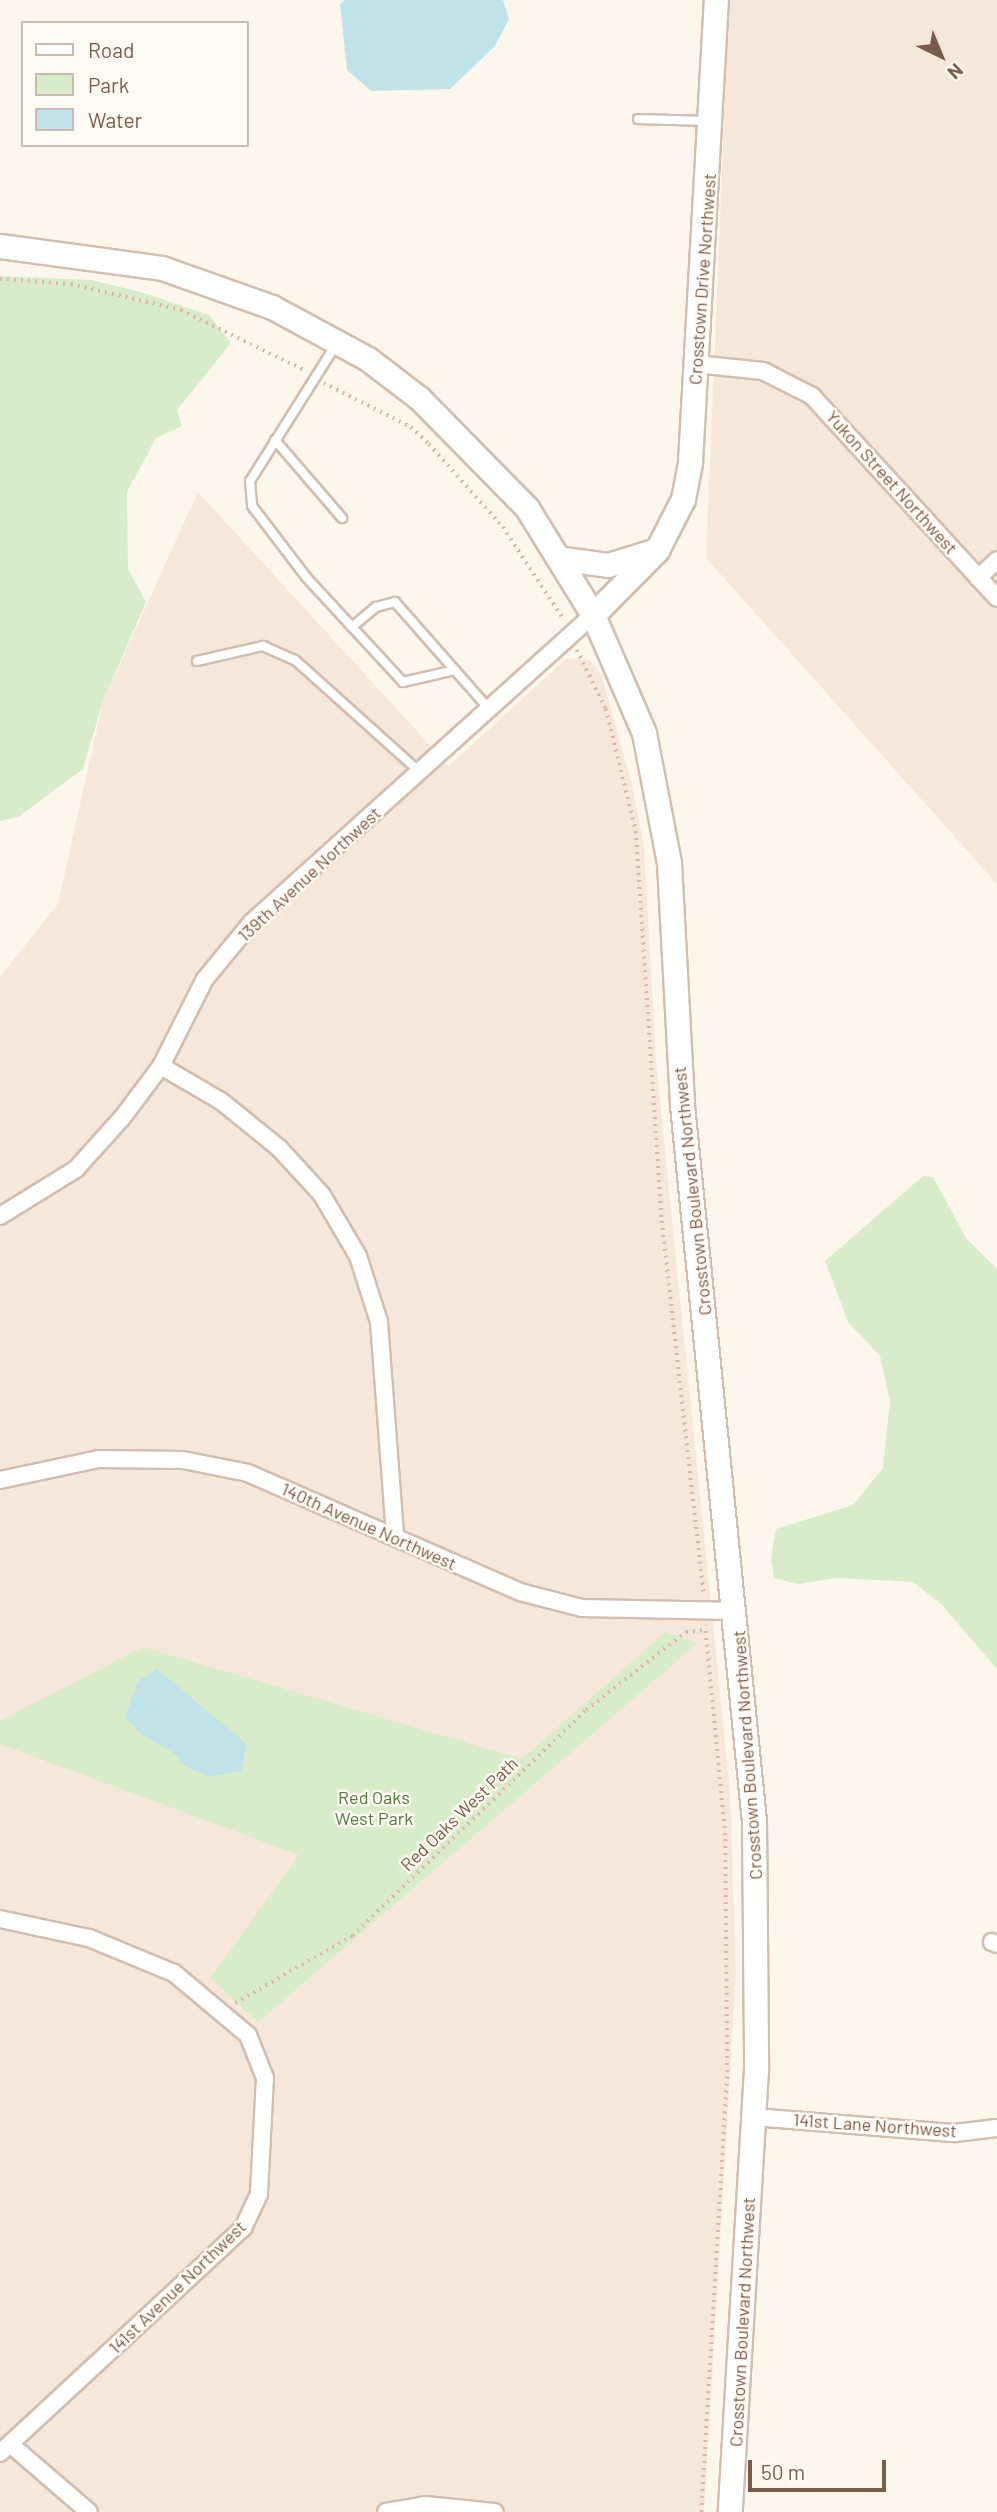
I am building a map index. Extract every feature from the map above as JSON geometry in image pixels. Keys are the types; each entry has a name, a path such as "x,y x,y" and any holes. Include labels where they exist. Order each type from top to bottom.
{"street":[{"name":"Crosstown Drive Northwest","path":"593,615 657,550 683,499 696,364 716,0"},
{"name":"Crosstown Boulevard Northwest","path":"0,246 96,254 221,287 338,341 429,407 527,508 563,559 593,615 644,733 663,817 683,1118 736,1611 755,1834 754,2117 730,2512"},
{"name":"Yukon Street Northwest","path":"696,364 763,372 812,396 997,598"},
{"path":"563,559 625,564 657,550"},
{"path":"978,578 997,560"},
{"name":"139th Avenue Northwest","path":"0,1216 76,1169 161,1066 205,979 252,922 573,640 593,615"},
{"path":"161,1066 220,1101 279,1148 322,1195 358,1256 379,1322 395,1537"},
{"name":"140th Avenue Northwest","path":"0,1479 99,1458 183,1461 248,1473 520,1592 582,1608 736,1611"},
{"name":"141st Avenue Northwest","path":"0,1919 89,1938 150,1961 224,2010 260,2051 265,2078 259,2194 243,2228 5,2448"},
{"name":"141st Lane Northwest","path":"754,2117 955,2133 997,2128"},
{"path":"5,2448 89,2512"},
{"path":"386,2512 425,2505 495,2512"}],"lane":[{"path":"638,119 711,121"},
{"path":"338,341 250,481 251,506 352,627 402,682 455,670"},
{"path":"275,440 342,519"},
{"path":"352,627 376,607 395,602 491,711"},
{"path":"197,661 263,646 295,660 420,772"}],"path":[{"path":"0,279 105,290 229,330 411,427 503,527 573,640 606,709 636,831 662,1221 703,1589"},
{"name":"Red Oaks West Path","path":"224,2010 352,1936 586,1710 687,1632 705,1630 725,1835 727,2072 701,2512"}],"shaded area":[{"path":"729,0 997,0 997,884 706,558"},
{"path":"198,492 449,766 567,658 589,660 601,673 632,785 644,847 656,1061 730,1792 736,1971 704,2512 0,2512 0,977 58,904 103,701"}],"green space":[{"path":"0,276 91,280 141,292 209,315 231,343 177,410 182,426 156,438 127,492 128,569 146,602 103,701 83,769 18,817 0,821"},
{"path":"923,1176 933,1177 966,1238 997,1269 997,1669 941,1604 913,1582 838,1578 797,1584 774,1578 771,1558 776,1529 853,1505 883,1468 890,1401 880,1356 848,1322 825,1261"},
{"name":"Red Oaks West Park","path":"665,1632 698,1643 258,2022 210,1978 299,1855 0,1744 0,1721 143,1647 522,1759"}],"water":[{"path":"345,0 503,0 509,19 495,46 450,89 371,91 347,70 340,4"},
{"path":"157,1669 247,1744 241,1771 209,1777 179,1763 177,1755 142,1735 125,1717 138,1681"}]}
